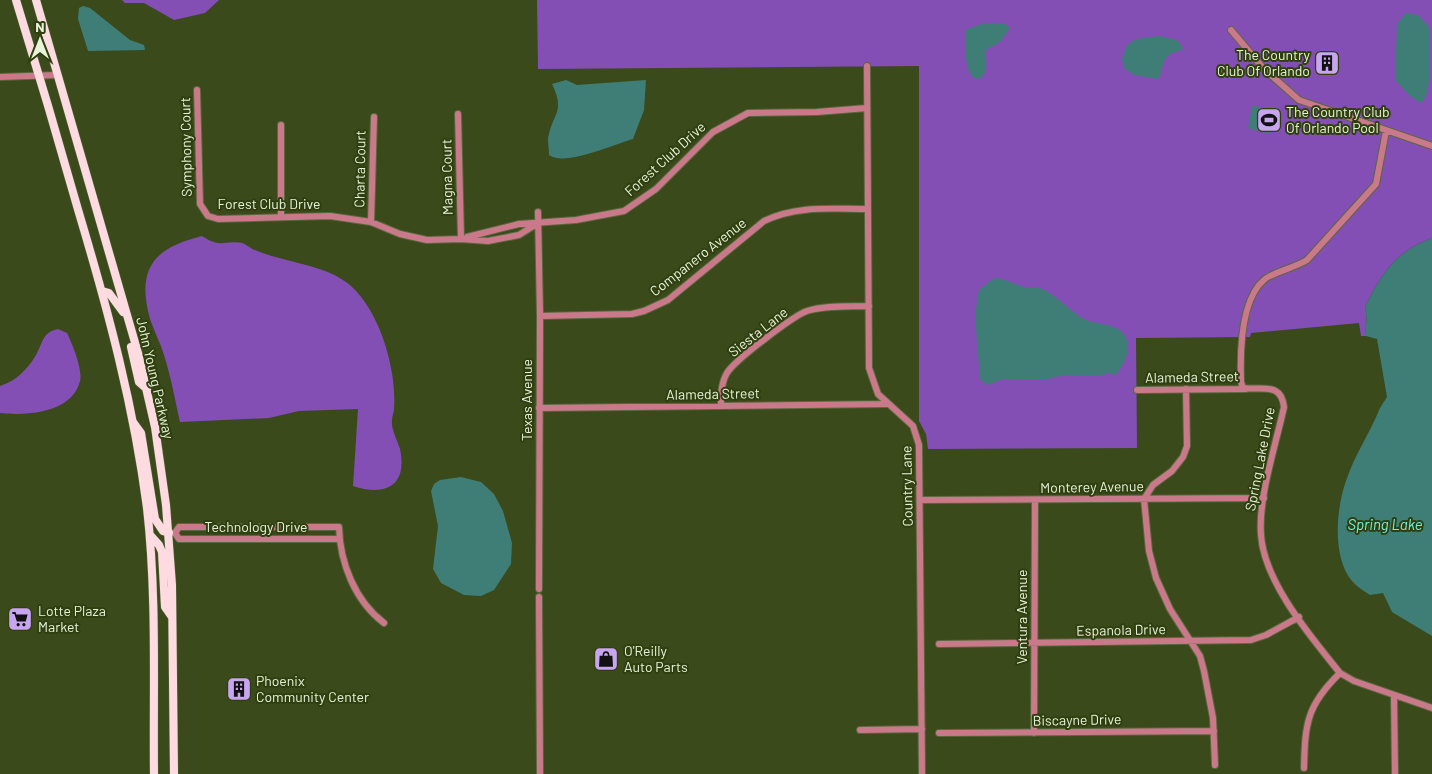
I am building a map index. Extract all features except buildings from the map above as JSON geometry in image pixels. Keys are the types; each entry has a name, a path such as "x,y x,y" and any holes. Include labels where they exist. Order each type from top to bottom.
{"main road":[{"path":"16,0 102,291 121,364 132,421 150,535 154,774"},
{"name":"John Young Parkway","path":"36,0 147,389 159,450 172,533 174,774"},
{"path":"102,291 109,293 123,311 139,382 147,389"},
{"path":"132,421 141,433 155,519 163,531 172,533"},
{"path":"150,535 159,544 162,552 165,607 173,619"}],"street":[{"path":"1231,30 1264,68 1299,100 1432,146"},
{"name":"Country Lane","path":"867,66 869,368 878,394 887,404 907,418 918,435 922,774"},
{"path":"0,77 57,75"},
{"name":"Symphony Court","path":"197,90 200,204"},
{"name":"Forest Club Drive","path":"200,204 208,216 218,219 330,216 371,222 400,234 427,240 461,239 520,224 594,217 624,211 656,188 713,132 748,113 817,112 867,108"},
{"name":"Magna Court","path":"458,114 461,239"},
{"name":"Charta Court","path":"371,222 374,117"},
{"path":"281,125 281,217"},
{"path":"1247,388 1243,388 1241,382 1240,337 1256,292 1267,278 1307,260 1376,184 1386,131"},
{"name":"Companero Avenue","path":"540,316 632,314 644,311 668,300 764,221 780,213 800,209 868,209"},
{"name":"Texas Avenue","path":"538,212 540,316 539,589"},
{"name":"Siesta Lane","path":"721,406 721,389 728,372 790,320 806,312 826,307 869,306"},
{"name":"Alameda Street","path":"1137,390 1247,388"},
{"name":"Spring Lake Drive","path":"1247,388 1277,392 1283,400 1284,407 1264,498 1261,535 1264,554 1272,578 1298,617 1340,672 1354,681 1432,708"},
{"path":"1186,389 1187,446 1183,457 1172,471 1153,485 1144,499 1149,551 1156,578 1170,609 1192,641 1204,671 1214,731 1214,766"},
{"name":"Alameda Street","path":"539,408 887,404"},
{"name":"Monterey Avenue","path":"920,500 1264,498"},
{"name":"Ventura Avenue","path":"1034,733 1035,500"},
{"name":"Technology Drive","path":"339,527 339,539 179,539 172,533 179,528 339,527"},
{"path":"339,539 341,554 357,594 373,615 384,623"},
{"path":"539,597 540,774"},
{"name":"Espanola Drive","path":"939,644 1251,640 1266,636 1298,617"},
{"path":"1304,768 1305,736 1309,716 1316,699 1340,672"},
{"path":"1394,696 1395,772"},
{"path":"860,730 922,729"},
{"name":"Biscayne Drive","path":"939,733 1214,731"}],"shaded area":[{"path":"122,0 219,0 205,13 174,20 144,3 125,3"},
{"name":"The Country Club Of Orlando","path":"537,0 1432,0 1432,238 1408,250 1399,257 1377,284 1365,307 1366,336 1361,336 1359,323 1251,333 1250,337 1136,338 1137,448 928,449 926,434 919,421 919,66 538,69"},
{"path":"202,236 218,243 242,243 267,254 318,268 341,279 361,297 378,326 393,377 394,409 392,424 402,462 401,472 392,486 375,490 353,486 358,409 299,411 269,418 180,422 171,380 150,319 145,286 153,263 161,254 185,241"},
{"path":"58,329 67,333 79,364 81,376 75,392 68,400 47,410 23,414 0,413 0,386 16,378 25,370 36,355 46,335"}],"water":[{"path":"83,6 90,8 130,40 144,45 145,50 88,51 78,19 79,8"},
{"path":"1406,13 1418,15 1430,28 1428,86 1425,99 1421,103 1410,96 1395,80 1397,24"},
{"path":"984,23 1005,24 1010,28 1000,42 986,50 985,72 980,78 975,79 968,69 965,30"},
{"path":"1159,36 1177,40 1183,48 1166,58 1158,79 1134,75 1125,69 1122,59 1127,45 1136,39"},
{"path":"566,80 577,85 646,80 644,110 633,139 577,157 556,158 549,155 548,139 558,107 558,101 552,84"},
{"name":"The Country Club Of Orlando Pool","path":"1252,106 1260,107 1259,116 1272,119 1270,134 1248,128"},
{"name":"Spring Lake","path":"1432,238 1432,636 1392,612 1383,593 1370,595 1352,581 1341,559 1338,519 1349,472 1387,397 1377,339 1366,336 1365,307 1377,284 1391,265 1408,250"},
{"path":"994,278 1027,288 1044,290 1084,319 1115,327 1123,333 1128,343 1127,355 1119,371 1115,375 1108,373 1101,375 1060,376 1048,379 1003,379 987,385 980,379 975,315 979,290"},
{"path":"461,477 481,482 494,494 503,511 512,543 511,564 494,590 481,596 464,595 441,583 433,569 438,526 431,491 434,484 440,480"}],"place":[{"name":"The Country Club Of Orlando","path":"1327,63"},
{"name":"The Country Club Of Orlando Pool","path":"1269,120"},
{"name":"Lotte Plaza Market","path":"20,619"},
{"name":"O'Reilly Auto Parts","path":"606,659"},
{"name":"Phoenix Community Center","path":"239,689"}]}
